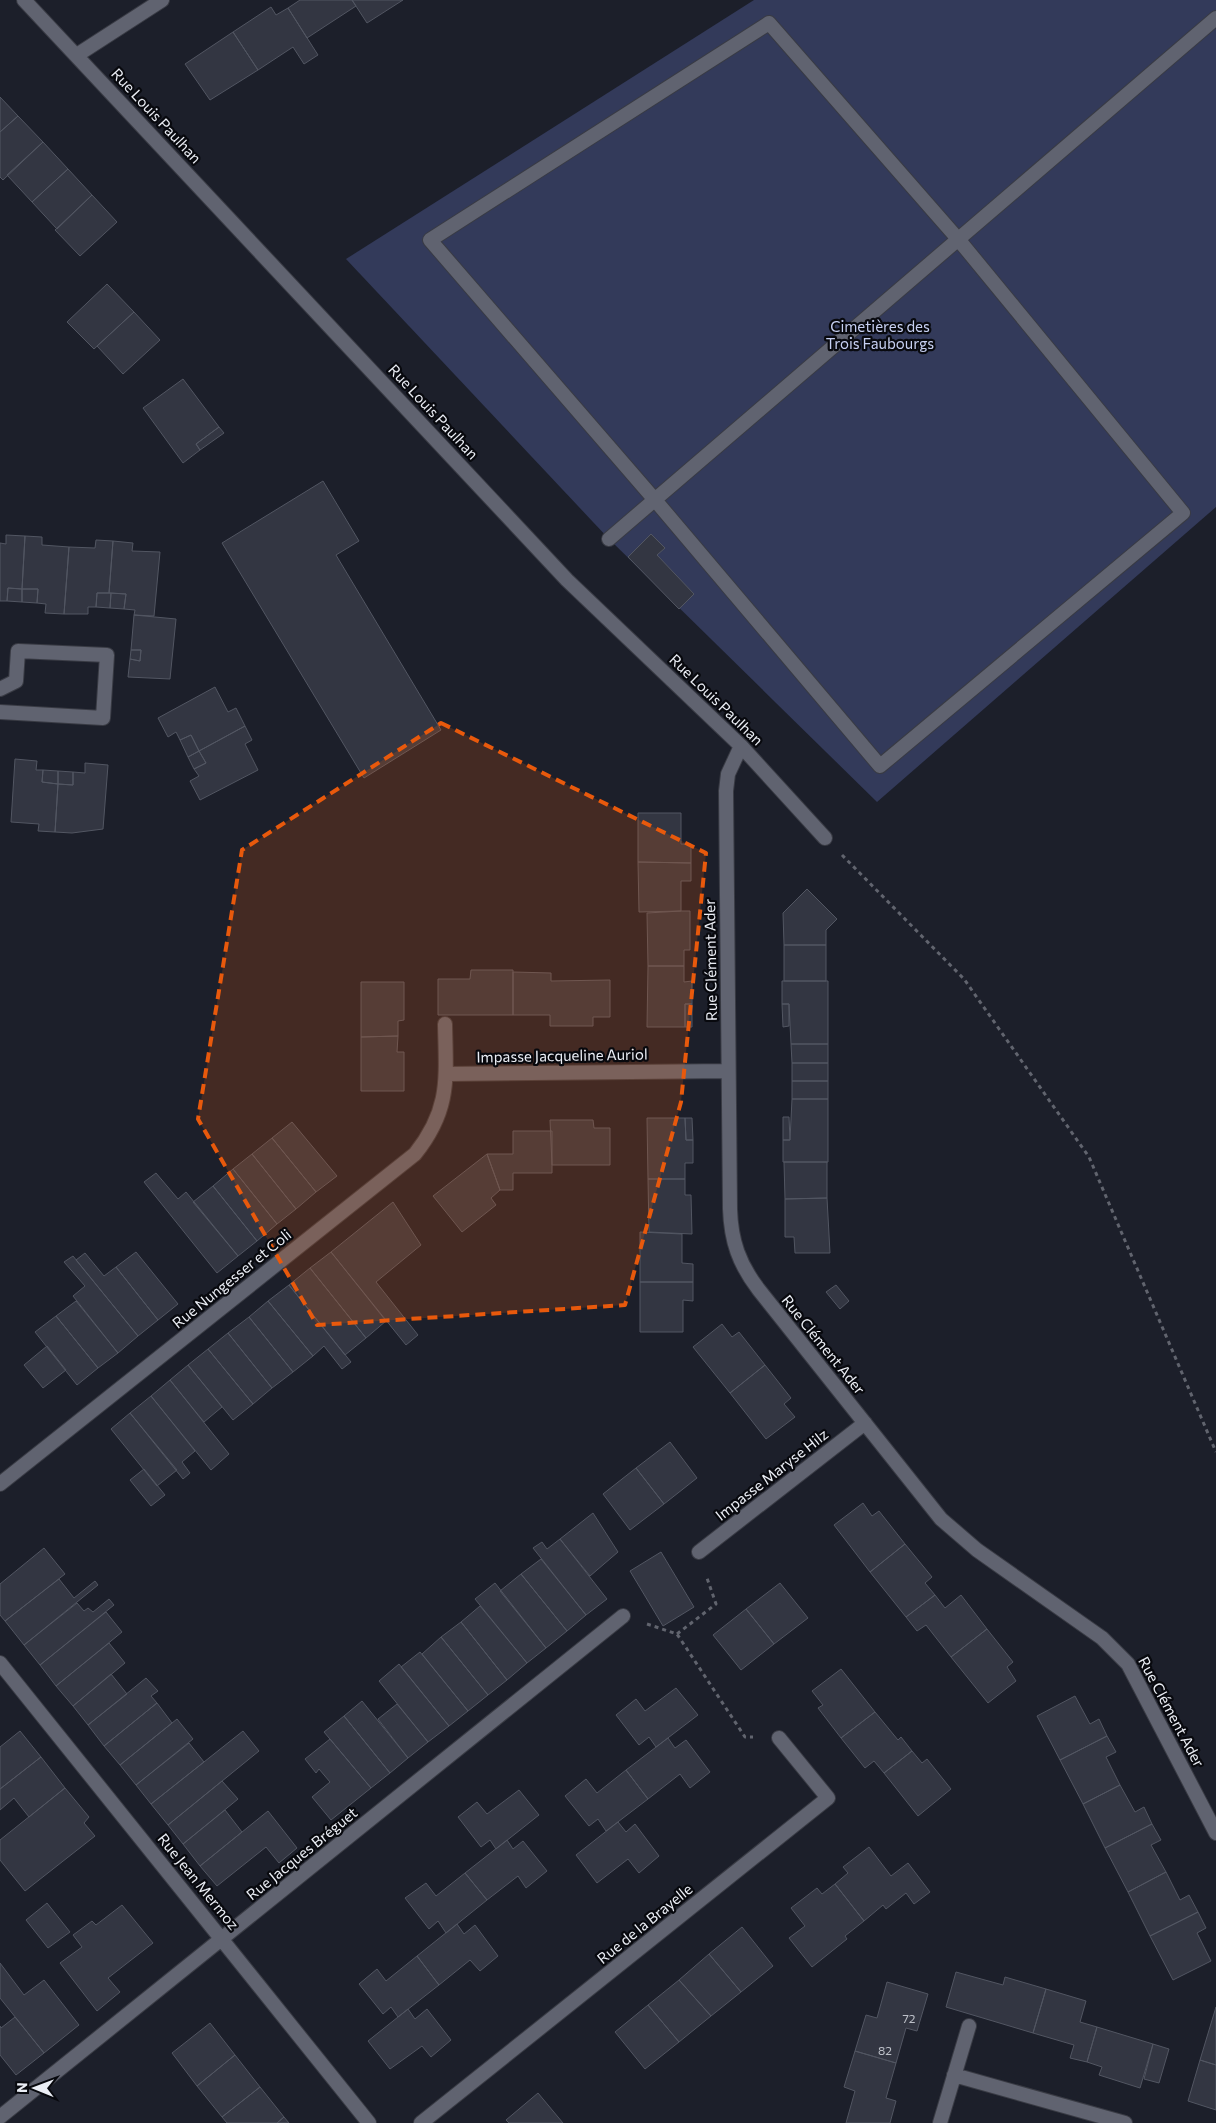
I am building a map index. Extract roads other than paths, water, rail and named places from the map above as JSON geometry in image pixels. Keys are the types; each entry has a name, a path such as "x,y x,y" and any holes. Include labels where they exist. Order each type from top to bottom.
{"street":[{"name":"Rue Louis Paulhan","path":"24,0 567,580 741,746 825,838"},
{"path":"76,55 162,0"},
{"path":"609,539 1216,18"},
{"path":"769,23 958,239 1183,513 880,766 655,500 430,240 769,23"},
{"path":"0,689 16,681 18,651 107,655 103,718 0,712"},
{"name":"Rue Clément Ader","path":"741,746 728,774 726,791 731,1232 736,1252 745,1272 941,1519 956,1533 1102,1638 1128,1664 1216,1832"},
{"path":"445,1024 446,1074"},
{"name":"Impasse Jacqueline Auriol","path":"446,1074 728,1071"},
{"name":"Rue Nungesser et Coli","path":"0,1484 414,1154 425,1141 438,1117 445,1093 446,1074"},
{"name":"Impasse Maryse Hilz","path":"699,1552 865,1423"},
{"name":"Rue Jacques Bréguet","path":"0,2117 622,1616"},
{"name":"Rue Jean Mermoz","path":"0,1663 369,2123"},
{"name":"Rue de la Brayelle","path":"421,2123 828,1798 779,1738"},
{"path":"940,2123 969,2026"},
{"path":"954,2076 1125,2123"}],"park label":[{"name":"Cimetières des Trois Faubourgs","path":"880,336"}]}
